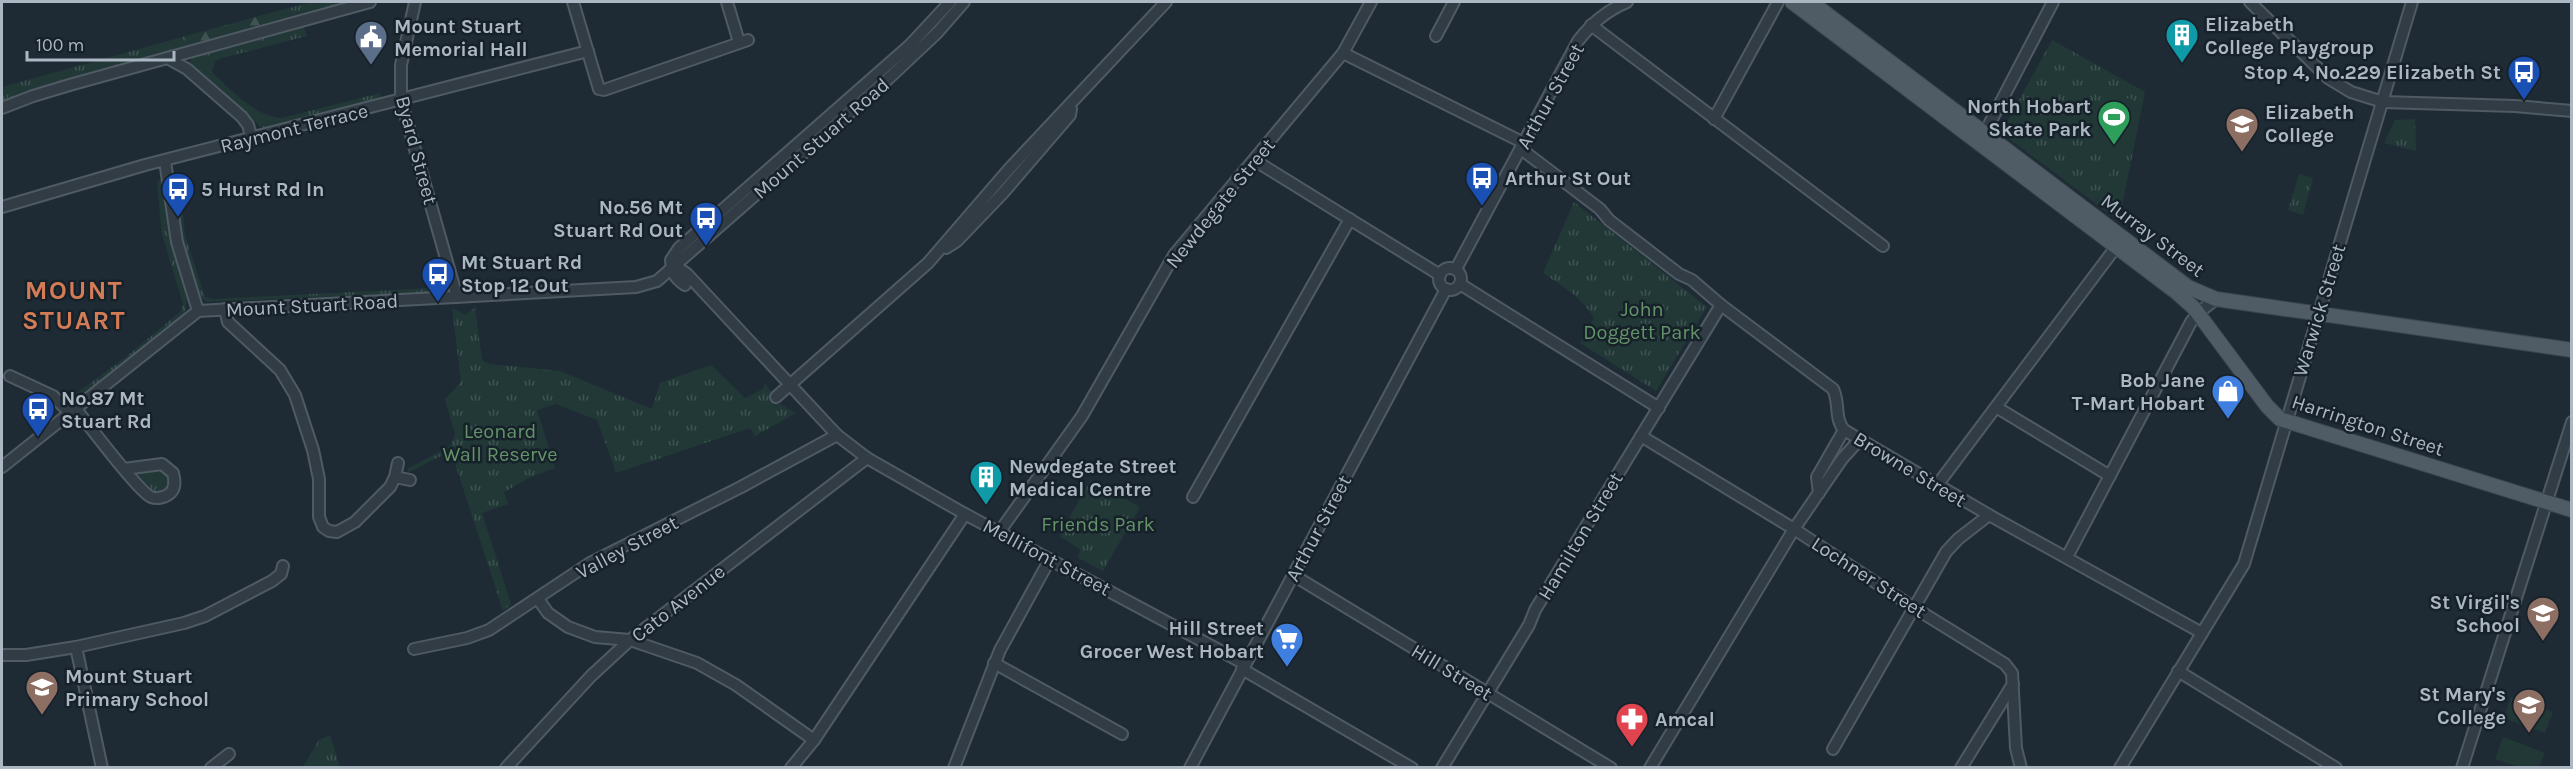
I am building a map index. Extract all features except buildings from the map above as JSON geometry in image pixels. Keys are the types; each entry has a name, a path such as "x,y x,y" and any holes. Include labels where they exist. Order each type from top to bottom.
{"main road":[{"name":"Murray Street","path":"1792,2 1982,138 2120,242 2188,287 2216,299 2571,350"},
{"name":"Murray Street","path":"1811,2 1982,138"},
{"name":"Murray Street","path":"2120,242 2198,313"},
{"name":"Harrington Street","path":"2198,313 2267,406 2285,422 2571,510"}],"street":[{"path":"2,108 53,90 370,2"},
{"name":"Byard Street","path":"415,2 400,65 401,100 457,297"},
{"path":"573,2 599,89 604,90 741,38 727,2"},
{"name":"Mount Stuart Road","path":"672,268 671,260 687,240 910,45 950,2"},
{"name":"Mount Stuart Road","path":"2,467 198,311 648,285 661,278 904,65 945,26 964,2"},
{"path":"776,397 939,252 1002,178 1166,2"},
{"name":"Newdegate Street","path":"1000,531 1082,417 1174,255 1343,53 1371,2"},
{"path":"1436,36 1454,2"},
{"path":"1714,119 1778,2"},
{"path":"1982,138 2053,2"},
{"path":"2250,2 2328,78 2351,92 2383,102 2515,106 2571,111"},
{"name":"Warwick Street","path":"2121,768 2244,564 2412,2"},
{"name":"Arthur Street","path":"1456,269 1570,55 1591,25 1617,3"},
{"path":"1591,25 1883,246"},
{"name":"Raymont Terrace","path":"2,207 165,161 588,51"},
{"name":"Browne Street","path":"1343,53 1523,146 1600,209 1609,220 1679,274 1692,280 1721,305 1833,389 1838,399 1839,424 1844,430 1989,515 2202,633"},
{"path":"169,59 187,69 242,117 248,125 252,139"},
{"path":"1254,160 1440,275"},
{"path":"165,161 177,242 198,311"},
{"path":"1193,497 1350,219"},
{"path":"1938,484 2120,242"},
{"path":"672,268 673,275 685,285"},
{"name":"Mellifont Street","path":"672,268 680,269 687,274 837,435 867,458 1243,666 1412,768"},
{"path":"1447,268 1456,269 1461,274 1460,284 1453,290 1446,289 1441,285 1440,275 1447,268"},
{"path":"1460,284 1659,408"},
{"name":"Mellifont Street","path":"648,285 685,285 701,291"},
{"name":"Arthur Street","path":"1190,768 1446,289"},
{"path":"2067,557 2198,313 2216,299"},
{"name":"Hamilton Street","path":"1442,768 1721,305"},
{"path":"225,309 228,322 280,370 296,395 313,450 319,480 319,517 323,527 328,531 345,530 390,487 398,463"},
{"path":"10,376 53,396 73,411 124,469 146,494 153,498 165,497 174,486 173,473 162,464 124,469"},
{"path":"1996,407 2110,476"},
{"path":"2462,768 2571,422"},
{"path":"1819,493 1817,477 1844,430"},
{"name":"Valley Street","path":"414,649 467,638 489,630 604,555 741,487 837,435"},
{"name":"Lochner Street","path":"1641,436 1794,529 1913,607 2006,664 2012,673 2016,748 2021,768"},
{"path":"1650,768 1794,529 1860,438"},
{"name":"Cato Avenue","path":"506,768 591,676 630,640 867,458"},
{"path":"395,477 410,480"},
{"path":"791,768 814,740 965,514"},
{"path":"1833,749 1946,552 1958,539 1989,515"},
{"path":"954,768 994,663 1050,559"},
{"path":"2,654 27,655 76,647 184,623 205,616 272,581 281,574 283,566"},
{"name":"Hill Street","path":"1293,575 1611,768"},
{"path":"538,599 548,613 568,627 595,637 630,640 697,663 762,702 814,740"},
{"path":"76,647 102,768"},
{"path":"994,663 1122,734"},
{"path":"2178,672 2336,768"},
{"path":"1961,768 2013,684"},
{"path":"212,768 229,754"}],"green space":[{"path":"312,2 357,2 294,19 281,10"},
{"path":"281,10 294,19 190,48 186,36"},
{"path":"303,26 307,36 222,58 215,61 212,72 252,107 271,116 282,118 380,93 381,98 263,128 202,77 189,62 194,56"},
{"path":"186,36 190,48 2,103 2,87"},
{"path":"2052,40 2145,92 2119,221 2001,133"},
{"name":"North Hobart Skate Park","path":"2119,97 2132,99 2140,117 2137,133 2122,165 2112,167 2113,174 2105,174 2102,169 2103,157 2094,136 2090,134 2086,125 2090,115 2094,115 2097,120 2103,117 2105,99"},
{"path":"2415,119 2416,151 2384,143 2395,120"},
{"path":"178,173 185,235 205,297 213,299 432,288 432,292 207,302 199,294 192,281 182,246 173,178 173,174"},
{"path":"2299,174 2313,178 2303,215 2288,210"},
{"path":"161,178 169,236 187,299 185,313 82,397 70,398 127,356 181,311 183,304 162,234 157,183"},
{"name":"John Doggett Park","path":"1574,202 1707,307 1656,391 1580,343 1594,318 1577,298 1543,273"},
{"name":"Leonard Wall Reserve","path":"475,307 482,360 489,364 560,371 652,409 660,383 711,365 745,398 763,389 765,383 779,403 796,413 755,436 750,428 616,473 597,420 556,404 537,410 555,468 531,477 504,492 508,504 482,513 511,604 503,611 451,451 409,472 407,469 450,446 455,434 445,399 461,382 452,308 466,315"},
{"path":"158,467 169,473 170,485 157,492 144,486 138,477 140,473"},
{"name":"Friends Park","path":"1091,480 1140,507 1103,571 1078,558 1080,549 1059,536"},
{"path":"2511,697 2553,712 2545,733 2503,718"},
{"path":"330,735 340,767 303,767 319,740"},
{"path":"2503,737 2545,753 2539,767 2519,767 2495,759"}],"place":[{"name":"Elizabeth College Playgroup","path":"2182,64"},
{"name":"Mount Stuart Memorial Hall","path":"371,66"},
{"name":"Stop 4, No.229 Elizabeth St","path":"2524,101"},
{"name":"North Hobart Skate Park","path":"2114,146"},
{"name":"Elizabeth College","path":"2242,153"},
{"name":"Arthur St Out","path":"1482,207"},
{"name":"5 Hurst Rd In","path":"178,218"},
{"name":"No.56 Mt Stuart Rd Out","path":"706,247"},
{"name":"Mt Stuart Rd Stop 12 Out","path":"438,303"},
{"name":"Bob Jane T-Mart Hobart","path":"2228,420"},
{"name":"No.87 Mt Stuart Rd","path":"38,438"},
{"name":"Newdegate Street Medical Centre","path":"986,506"},
{"name":"St Virgil's School","path":"2543,642"},
{"name":"Hill Street Grocer West Hobart","path":"1287,668"},
{"name":"Mount Stuart Primary School","path":"42,716"},
{"name":"St Mary's College","path":"2529,734"},
{"name":"Amcal","path":"1632,748"}],"district":[{"name":"MOUNT STUART","path":"74,305"}]}
